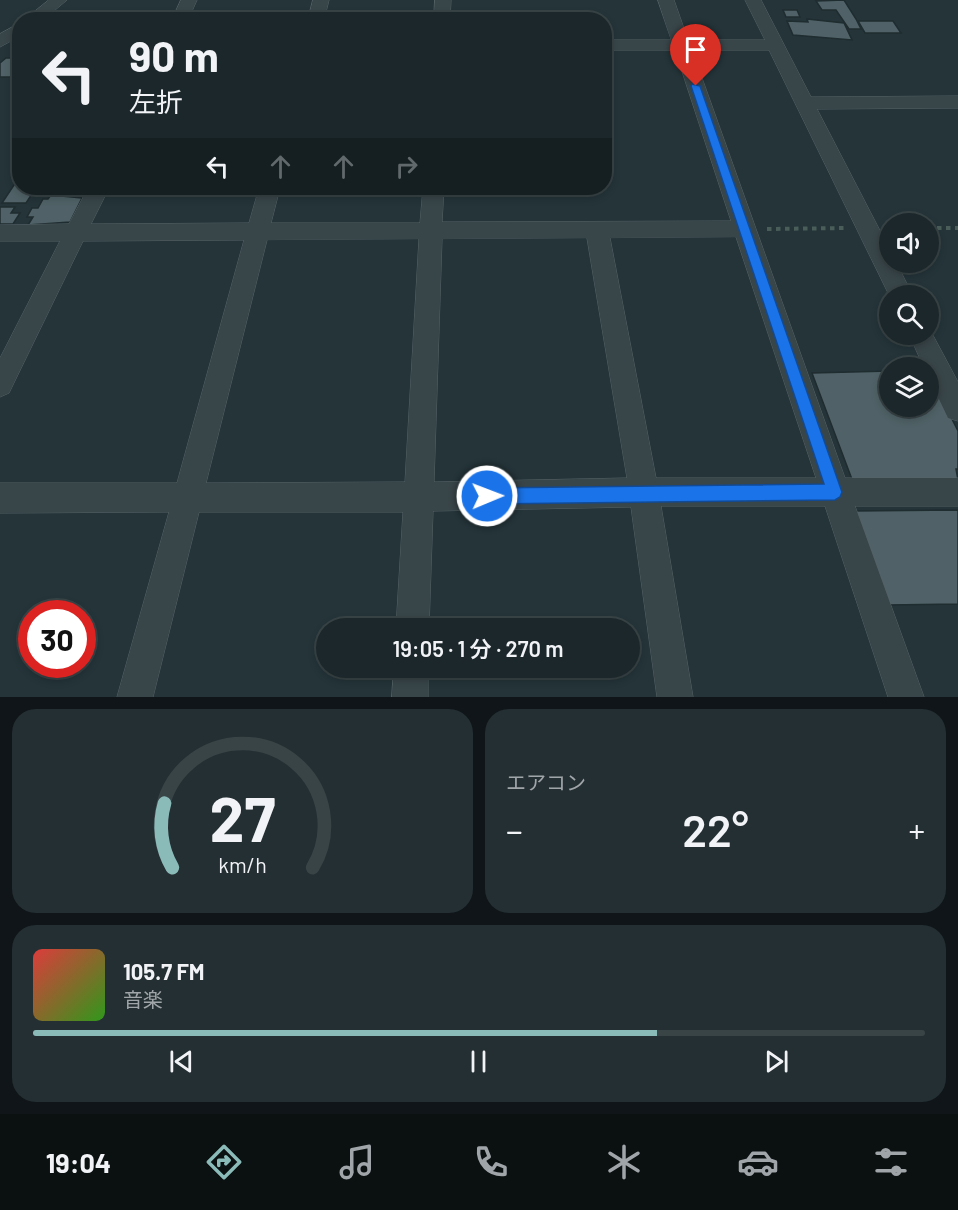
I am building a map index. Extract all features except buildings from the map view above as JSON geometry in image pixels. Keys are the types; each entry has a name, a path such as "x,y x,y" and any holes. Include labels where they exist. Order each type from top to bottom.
{"street":[{"path":"43,12 59,0"},
{"path":"666,0 906,697"},
{"path":"753,0 896,285"},
{"path":"612,45 777,45"},
{"path":"806,103 958,102"},
{"path":"0,385 94,195"},
{"path":"135,697 267,195"},
{"path":"414,618 434,195"},
{"path":"0,233 746,229"},
{"path":"597,230 644,492 675,697"},
{"path":"926,345 958,409"},
{"path":"0,498 420,497 644,492 958,492"},
{"path":"410,697 411,678"}],"path":[{"path":"746,229 867,228"},
{"path":"939,228 958,228"}],"route":[{"path":"487,496 644,492 835,492 696,86"}]}
